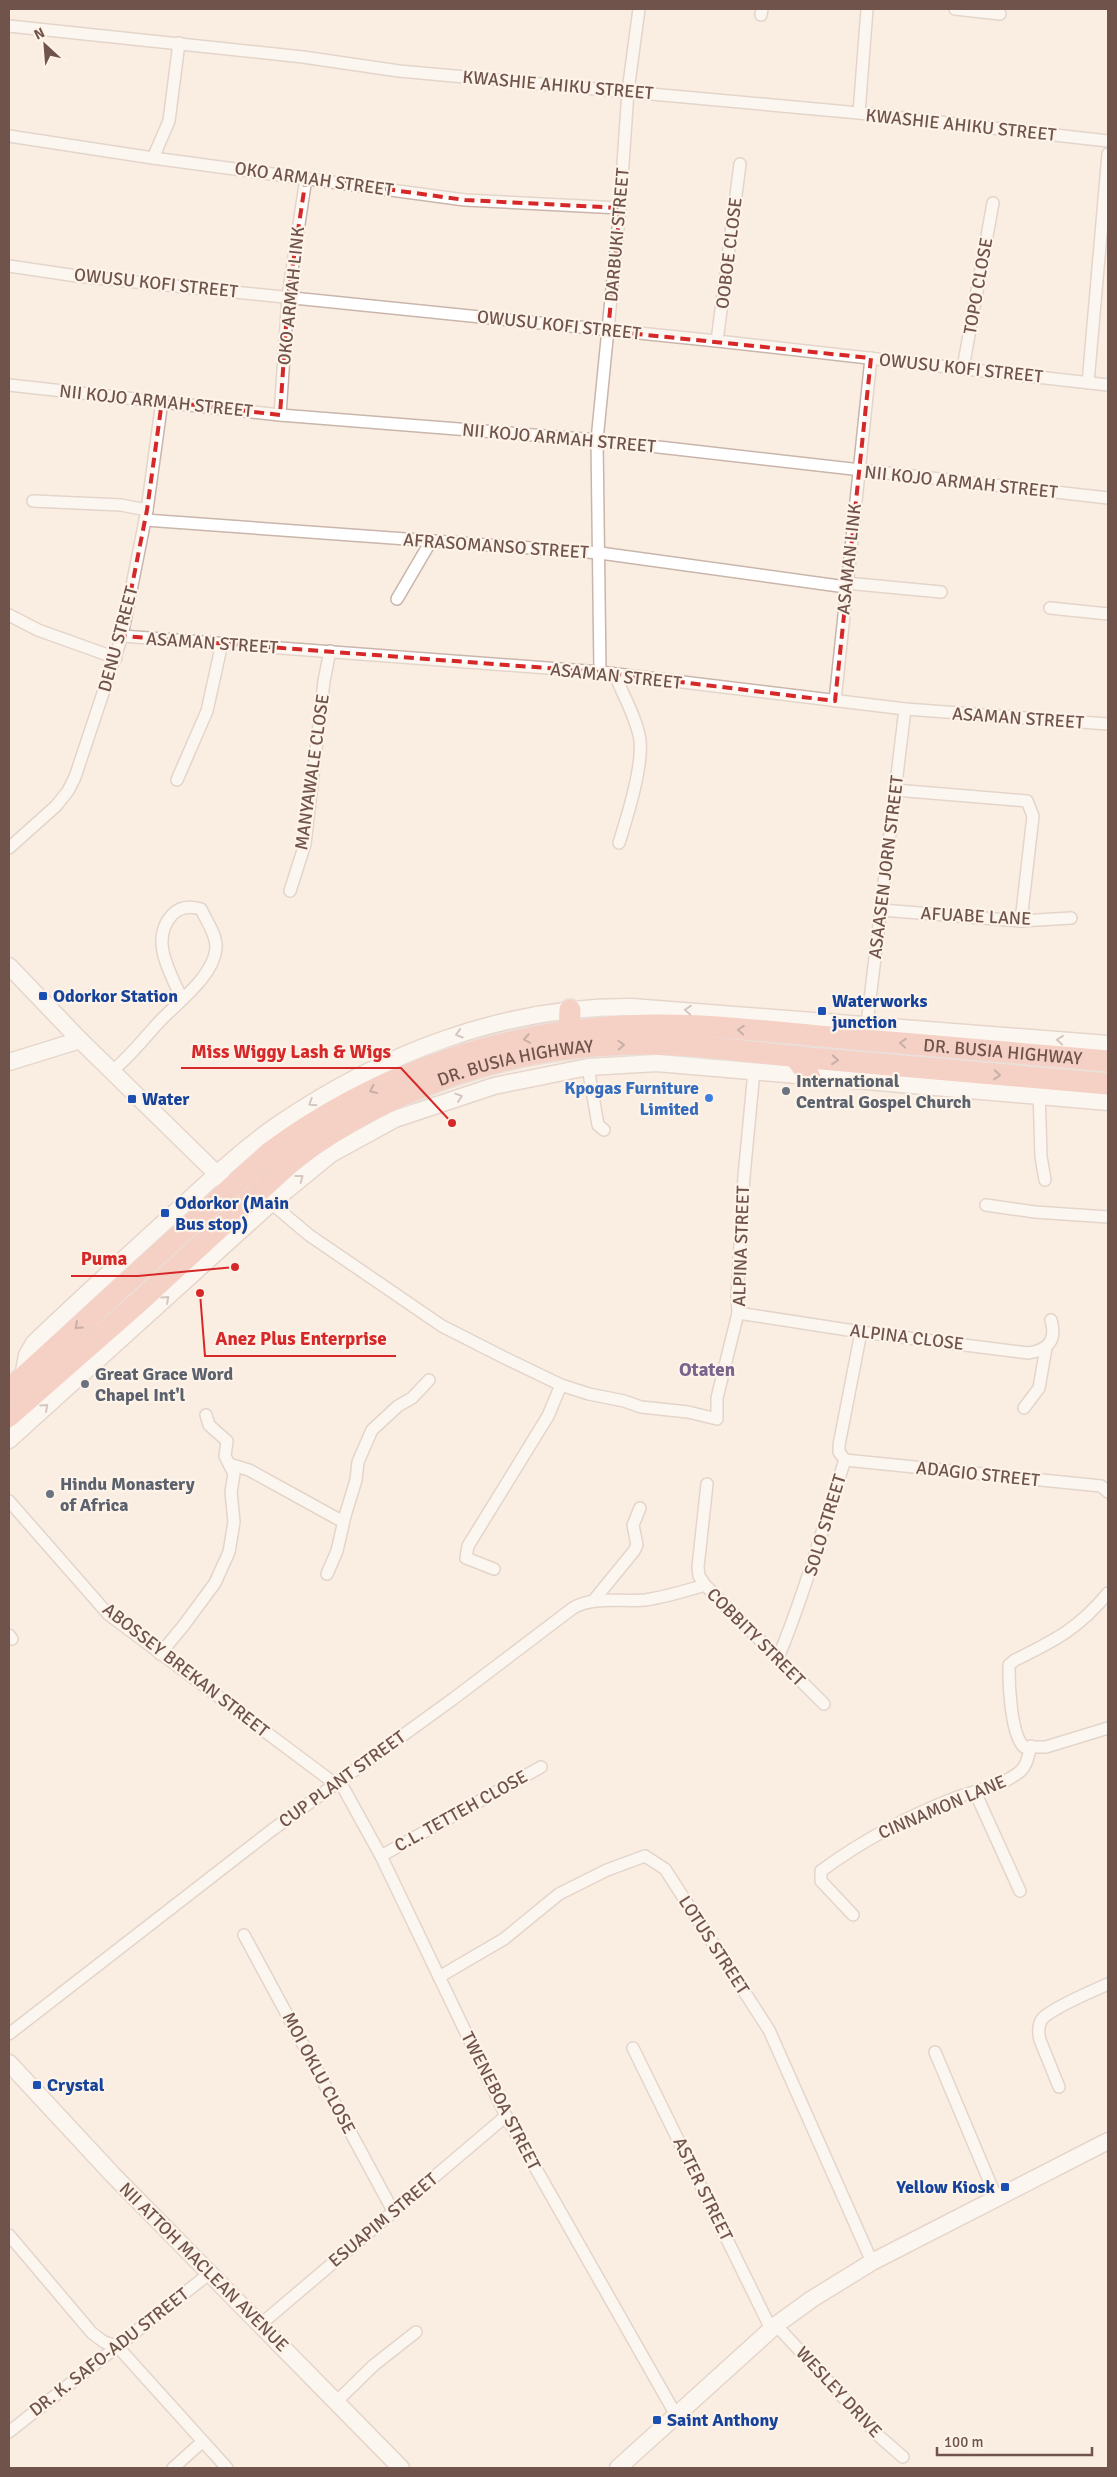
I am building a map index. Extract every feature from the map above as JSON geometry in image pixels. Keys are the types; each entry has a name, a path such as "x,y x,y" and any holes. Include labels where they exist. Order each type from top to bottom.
{"highway":[{"path":"569,1031 570,1010"},
{"name":"DR. BUSIA HIGHWAY","path":"16,1383 224,1180 318,1120 370,1092 427,1068 516,1041 569,1031 652,1025 684,1026 1108,1061"},
{"name":"DR. BUSIA HIGHWAY","path":"9,1416 100,1336 293,1160 344,1125 406,1093 482,1066 548,1052 641,1044 795,1057 1039,1087 1108,1084"},
{"path":"795,1057 810,1078"},
{"path":"247,1203 245,1190 250,1182 318,1120"},
{"path":"100,1336 110,1310 117,1301 215,1212 224,1180"}],"street":[{"name":"DARBUKI STREET","path":"600,672 600,554 597,440 620,208 628,92 639,9"},
{"path":"859,113 867,9"},
{"path":"955,9 1000,14"},
{"name":"KWASHIE AHIKU STREET","path":"9,26 179,43 400,70 859,113 1108,141"},
{"path":"153,158 169,121 179,43"},
{"name":"OKO ARMAH STREET","path":"9,136 153,158 465,200 620,208"},
{"path":"1088,383 1108,154"},
{"name":"OOBOE CLOSE","path":"717,341 740,164"},
{"name":"OKO ARMAH LINK","path":"280,415 288,296 306,178"},
{"name":"TOPO CLOSE","path":"963,368 993,203"},
{"name":"OWUSU KOFI STREET","path":"9,266 77,276 717,341 1108,385"},
{"name":"ASAMAN LINK","path":"835,701 871,358"},
{"name":"NII KOJO ARMAH STREET","path":"9,385 280,415 597,440 1108,498"},
{"name":"DENU STREET","path":"9,848 56,806 68,791 75,777 116,658 146,515 162,401"},
{"name":"AFRASOMANSO STREET","path":"33,501 121,505 146,515 431,541 600,554 846,585 942,592"},
{"path":"396,599 431,541"},
{"path":"1050,608 1108,614"},
{"path":"9,615 46,633 116,658"},
{"name":"ASAMAN STREET","path":"122,636 600,672 905,709 1108,724"},
{"path":"177,780 207,712 222,644"},
{"name":"MANYAWALE CLOSE","path":"290,891 305,844 324,681 330,651"},
{"path":"615,675 640,739 640,753 629,810 619,843"},
{"name":"ASAASEN JORN STREET","path":"867,1024 905,709"},
{"path":"895,790 1027,801 1033,816 1021,921"},
{"path":"112,1071 129,1058 196,986 207,970 216,949 214,936 200,909 189,906 174,912 163,928 164,956 182,1000"},
{"name":"AFUABE LANE","path":"880,910 1021,921 1071,918"},
{"path":"10,970 247,1203"},
{"name":"DR. BUSIA HIGHWAY","path":"224,1180 240,1155 275,1127 332,1090 394,1058 458,1034 514,1019 570,1010 602,1007 679,1009 1108,1044"},
{"path":"9,1062 80,1040"},
{"name":"DR. BUSIA HIGHWAY","path":"9,1440 270,1203 331,1154 395,1119 494,1086 588,1067 657,1063 754,1071 810,1078 1039,1087 1108,1102"},
{"path":"588,1067 598,1124 604,1130"},
{"name":"ALPINA STREET","path":"561,1385 641,1407 688,1412 717,1419 717,1398 738,1313 736,1294 744,1176 754,1071"},
{"path":"1039,1087 1041,1157 1045,1180"},
{"path":"198,1154 216,1159 240,1155"},
{"path":"270,1203 309,1235 442,1326 561,1385 548,1416 468,1546 466,1558 494,1570"},
{"path":"986,1205 1035,1212 1108,1217"},
{"name":"ALPINA CLOSE","path":"738,1313 861,1332 946,1341 1019,1352 1033,1352 1046,1348"},
{"path":"1024,1408 1039,1388 1046,1348 1051,1343 1054,1330 1051,1320"},
{"name":"SOLO STREET","path":"778,1658 814,1562 824,1522 845,1460 839,1452 839,1445 861,1332"},
{"path":"327,1574 336,1551 356,1480 358,1462 372,1430 398,1406 412,1398 429,1380"},
{"path":"160,1654 184,1625 214,1583 229,1552 234,1522 231,1492 234,1474 225,1456 227,1441 209,1425 206,1415"},
{"name":"ADAGIO STREET","path":"845,1460 1101,1486 1108,1492"},
{"path":"229,1464 249,1470 338,1519 345,1516"},
{"path":"705,1585 699,1576 698,1567 707,1484"},
{"name":"ABOSSEY BREKAN STREET","path":"9,1501 108,1614 336,1782"},
{"name":"CUP PLANT STREET","path":"9,2034 336,1782 453,1700 573,1608 594,1600 634,1551 636,1545 633,1525 640,1508"},
{"name":"COBBITY STREET","path":"594,1600 623,1602 646,1600 705,1585 824,1704"},
{"path":"1108,1593 1094,1609 1065,1635 1009,1665 1012,1703 1019,1743 1024,1747 1046,1747 1108,1728"},
{"name":"CINNAMON LANE","path":"853,1915 821,1881 822,1871 857,1844 886,1828 956,1798 1005,1781 1020,1772 1026,1764 1032,1746"},
{"name":"C.L. TETTEH CLOSE","path":"381,1856 541,1767"},
{"name":"TWENEBOA STREET","path":"336,1782 381,1856 506,2116 676,2415"},
{"path":"975,1792 1020,1892"},
{"name":"LOTUS STREET","path":"439,1977 504,1939 559,1894 607,1870 645,1856 665,1869 769,2030 872,2262"},
{"name":"MOI OKLU CLOSE","path":"244,1935 393,2211"},
{"path":"1059,2087 1038,2032 1043,2018 1108,1984"},
{"name":"ASTER STREET","path":"633,2048 774,2328"},
{"path":"935,2052 996,2197"},
{"name":"NII ATTOH MACLEAN AVENUE","path":"9,2063 113,2175 401,2468"},
{"name":"ESUAPIM STREET","path":"261,2324 506,2116"},
{"path":"618,2468 774,2328 812,2299 872,2262 1108,2141"},
{"path":"9,2235 92,2333 104,2342 117,2346 141,2370 202,2442 227,2468"},
{"name":"DR. K. SAFO-ADU STREET","path":"9,2432 210,2273"},
{"name":"WESLEY DRIVE","path":"774,2328 880,2437 902,2457"},
{"path":"336,2402 374,2365 416,2332"},
{"path":"172,2468 202,2442"}],"highlighted area":[{"path":"306,178 465,200 620,208 608,331 871,358 835,701 600,672 122,636 147,510 162,401 280,415 288,296"}],"place":[{"name":"Odorkor Station","path":"43,996"},
{"name":"Waterworks junction","path":"822,1011"},
{"name":"International Central Gospel Church","path":"786,1091"},
{"name":"Kpogas Furniture Limited","path":"709,1098"},
{"name":"Water","path":"132,1099"},
{"name":"Miss Wiggy Lash & Wigs","path":"452,1123"},
{"name":"Odorkor (Main Bus stop)","path":"165,1213"},
{"name":"Puma","path":"235,1267"},
{"name":"Anez Plus Enterprise","path":"200,1293"},
{"name":"Great Grace Word Chapel Int'l","path":"85,1384"},
{"name":"Hindu Monastery of Africa","path":"50,1494"},
{"name":"Crystal","path":"37,2085"},
{"name":"Yellow Kiosk","path":"1005,2187"},
{"name":"Saint Anthony","path":"657,2420"}],"district":[{"name":"Otaten","path":"707,1369"}]}
